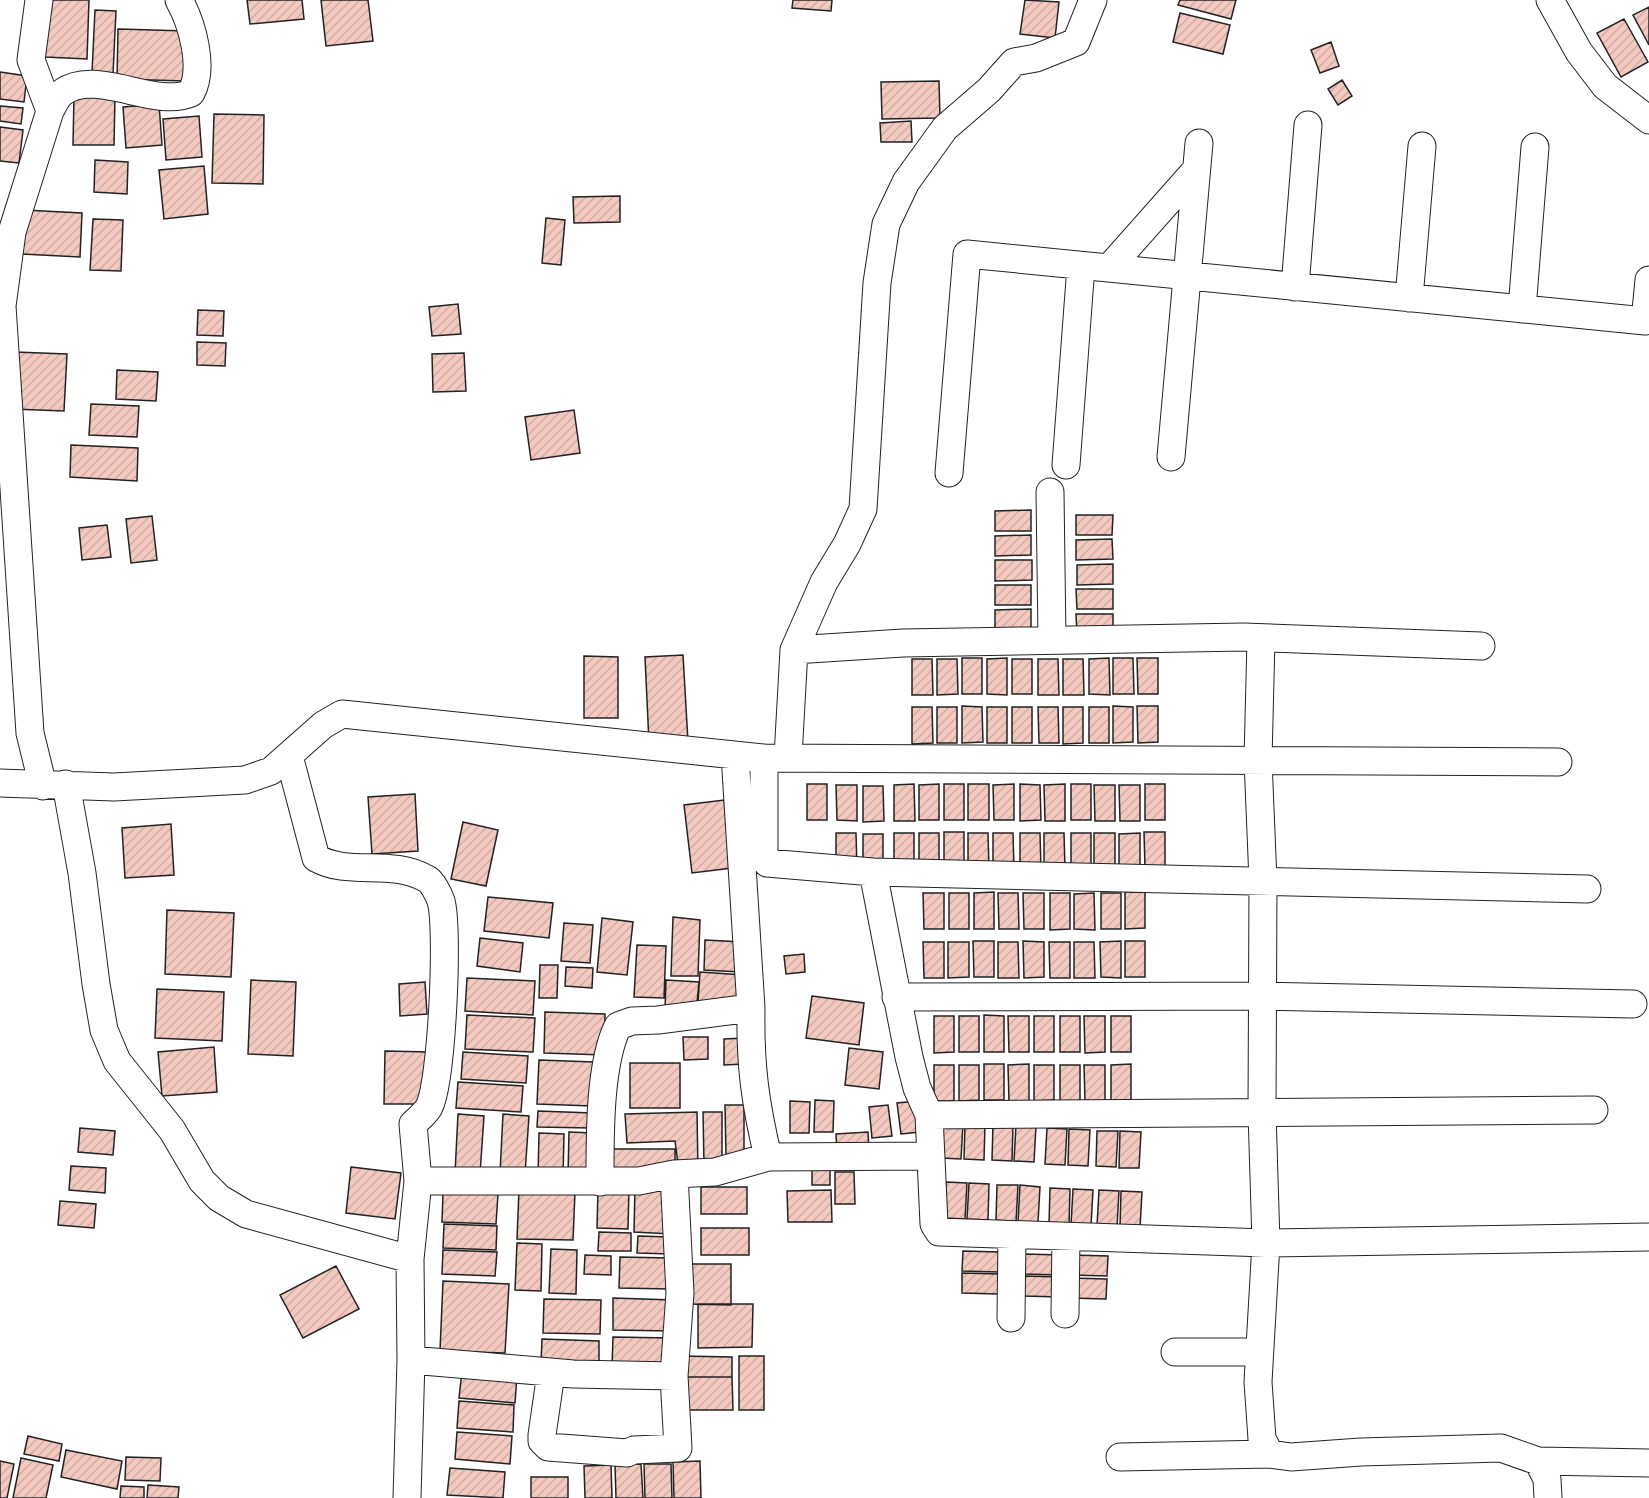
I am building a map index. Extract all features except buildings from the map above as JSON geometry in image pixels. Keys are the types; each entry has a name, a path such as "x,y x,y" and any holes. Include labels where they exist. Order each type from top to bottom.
{"street":[{"path":"39,0 31,60 50,111"},
{"path":"179,0 193,28 196,72 191,93 171,98 109,86 74,85 61,93 50,111 6,231 2,306 4,389 30,733 54,785 82,873 104,1030 117,1061 172,1130 202,1181 219,1198 246,1214 410,1259"},
{"path":"1093,0 1076,42 1036,58 1014,62 989,90 945,128 906,182 886,224 878,283 863,509 847,544 824,582 794,650 776,757 764,851 767,863 873,872 1587,889"},
{"path":"1550,0 1579,52 1605,86 1649,120"},
{"path":"1295,287 1308,125"},
{"path":"1171,457 1199,143"},
{"path":"1409,298 1422,146"},
{"path":"1522,309 1535,147"},
{"path":"1109,268 1196,170"},
{"path":"949,473 967,254 1645,321 1649,280"},
{"path":"1066,465 1082,266"},
{"path":"1050,492 1052,640"},
{"path":"794,650 903,642 1052,640 1261,639 1481,646"},
{"path":"1261,639 1258,760 1263,881 1262,1112 1266,1243 1258,1352 1262,1439 1270,1454"},
{"path":"0,783 114,787 245,780 271,771 322,725 342,714 735,755 776,757 1558,762"},
{"path":"735,755 751,1008 753,1087 768,1157"},
{"path":"288,756 316,858 331,867 398,868 429,879 441,901 444,963 441,1025 434,1090 429,1107 413,1124 418,1181 410,1259 411,1360 407,1498"},
{"path":"873,872 896,997 917,1088 929,1115 934,1224 939,1232 1266,1243 1649,1237"},
{"path":"896,997 1263,996 1633,1004"},
{"path":"600,1182 602,1111 611,1040 618,1026 632,1021 658,1020 751,1008"},
{"path":"929,1115 1594,1110"},
{"path":"418,1181 639,1181 674,1174 715,1172 768,1157 931,1156"},
{"path":"551,1373 542,1441 548,1447 627,1453 634,1450 678,1448 674,1376 680,1326 680,1293 674,1174"},
{"path":"1011,1318 1012,1236"},
{"path":"1065,1314 1066,1237"},
{"path":"1175,1352 1258,1352"},
{"path":"411,1360 551,1373 674,1376"},
{"path":"1120,1457 1270,1454 1291,1457 1361,1452 1501,1448 1538,1461 1649,1463"},
{"path":"1538,1461 1547,1479 1548,1498"}]}
